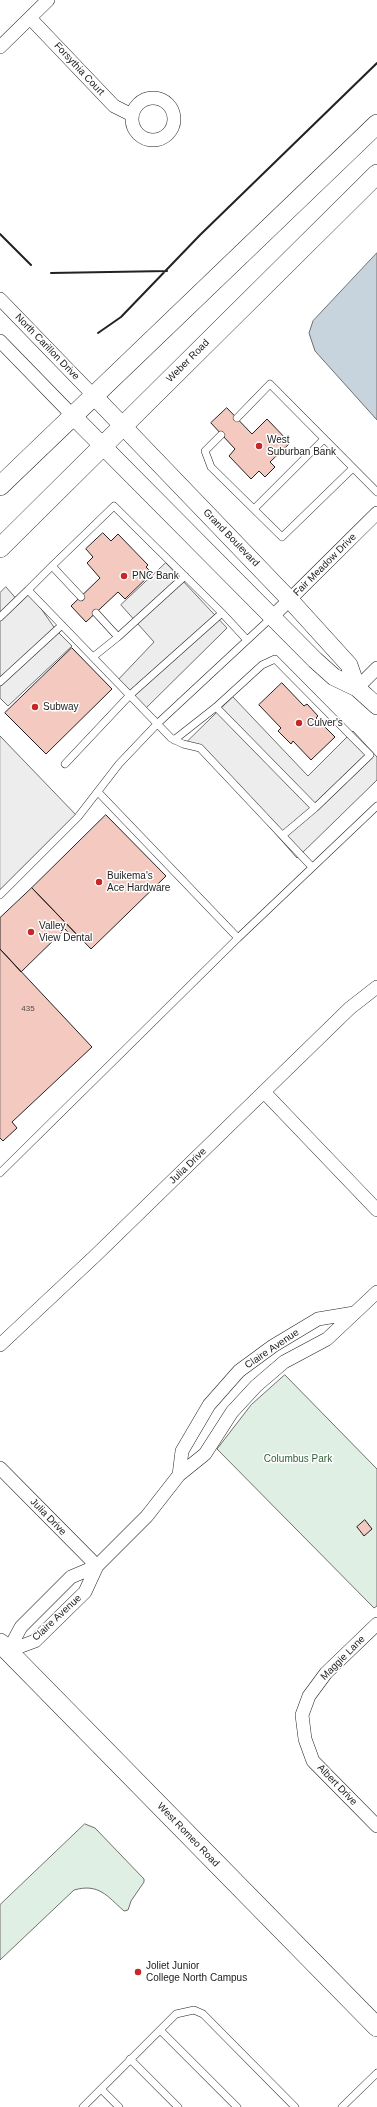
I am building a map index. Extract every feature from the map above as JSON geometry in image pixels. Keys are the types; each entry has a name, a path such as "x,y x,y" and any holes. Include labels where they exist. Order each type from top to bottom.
{"main road":[{"path":"0,486 72,415 377,124"},
{"name":"Weber Road","path":"0,548 377,174"},
{"name":"West Romeo Road","path":"4,1647 377,2027"}],"street":[{"path":"0,47 48,0"},
{"name":"Forsythia Court","path":"30,18 114,106 132,115"},
{"name":"North Carillon Drive","path":"0,299 93,395"},
{"path":"0,341 72,415"},
{"name":"Grand Boulevard","path":"93,395 290,600 349,665 357,688"},
{"name":"Grand Boulevard","path":"72,415 291,637 330,673 357,688 377,706"},
{"name":"Fair Meadow Drive","path":"272,617 377,513"},
{"path":"357,688 377,668"},
{"name":"Julia Drive","path":"0,1345 350,1008 377,987"},
{"path":"264,1092 377,1210"},
{"name":"Claire Avenue","path":"4,1647 35,1641 85,1592 97,1566 147,1516 179,1476 205,1454 232,1412 256,1386 284,1362 326,1339 377,1292"},
{"name":"Claire Avenue","path":"179,1476 182,1451 209,1405 239,1371 273,1346 318,1319 354,1313"},
{"name":"Julia Drive","path":"0,1468 97,1566"},
{"name":"Claire Avenue","path":"4,1647 21,1627 71,1577 97,1566"},
{"name":"Maggie Lane","path":"302,1715 308,1696 326,1673 377,1624"},
{"name":"Albert Drive","path":"302,1715 305,1739 314,1761 377,1826"}],"lane":[{"path":"237,418 270,384 377,492"},
{"path":"221,435 205,451 211,466 282,537 353,468"},
{"path":"254,509 324,439"},
{"path":"0,618 114,506 222,613 247,640"},
{"path":"52,566 81,597"},
{"path":"93,657 118,637 185,576"},
{"path":"28,590 174,740 200,748 312,867"},
{"path":"96,613 118,637"},
{"path":"65,764 130,696 222,613"},
{"path":"0,895 78,817 119,764 157,724 272,617"},
{"path":"0,682 62,625"},
{"path":"174,740 216,707 262,665 275,659 370,755 315,808 283,835"},
{"path":"216,707 315,808"},
{"path":"98,792 238,938"},
{"path":"0,1172 238,938 377,806"},
{"path":"83,2107 176,2014 194,2010 203,2014 295,2107"},
{"path":"160,2030 237,2107"},
{"path":"130,2059 178,2107"},
{"path":"342,2107 377,2073"},
{"path":"101,2089 119,2107"}],"green space":[{"name":"Columbus Park","path":"285,1375 377,1469 377,1606 374,1608 217,1449 251,1405"},
{"path":"85,1824 95,1828 144,1879 144,1882 131,1901 128,1910 124,1911 102,1892 90,1888 74,1890 0,1960 0,1905"}],"shaded area":[{"path":"377,253 377,420 315,351 309,333 313,321"},
{"path":"166,563 227,628 142,712 115,683 154,642 121,605"},
{"path":"6,587 20,603 28,590 56,630 72,646 8,706 0,698 0,593"},
{"path":"233,697 308,776 353,731 377,757 377,780 297,858 200,748 186,743"},
{"path":"0,736 78,817 0,895"}],"building":[{"name":"West Suburban Bank","path":"227,408 252,434 267,419 290,443 270,462 275,467 265,477 259,471 251,479 229,456 235,449 211,423"},
{"name":"PNC Bank","path":"103,533 111,541 118,534 148,565 146,567 152,573 125,599 118,592 86,622 71,606 100,578 87,563 93,557 86,549"},
{"path":"72,648 112,689 46,754 5,713"},
{"name":"Culver's","path":"282,683 304,706 307,704 318,716 316,718 335,737 311,760 293,741 291,744 278,731 281,728 259,705"},
{"name":"Buikema's Ace Hardware","path":"106,815 166,876 91,949 32,888"},
{"name":"Valley View Dental","path":"32,888 78,936 74,939 65,929 21,972 0,949 0,918"},
{"path":"0,949 92,1047 12,1122 17,1128 3,1141 0,1138"},
{"path":"365,1520 372,1529 364,1536 357,1527"}],"wall":[{"path":"98,333 121,317 200,235 377,63"},
{"path":"0,234 31,265"},
{"path":"51,273 167,271"}],"place":[{"name":"West Suburban Bank","path":"259,446"},
{"name":"PNC Bank","path":"124,576"},
{"name":"Subway","path":"35,707"},
{"name":"Culver's","path":"299,723"},
{"name":"Buikema's Ace Hardware","path":"99,882"},
{"name":"Valley View Dental","path":"31,932"},
{"name":"Joliet Junior College North Campus","path":"138,1972"}]}
